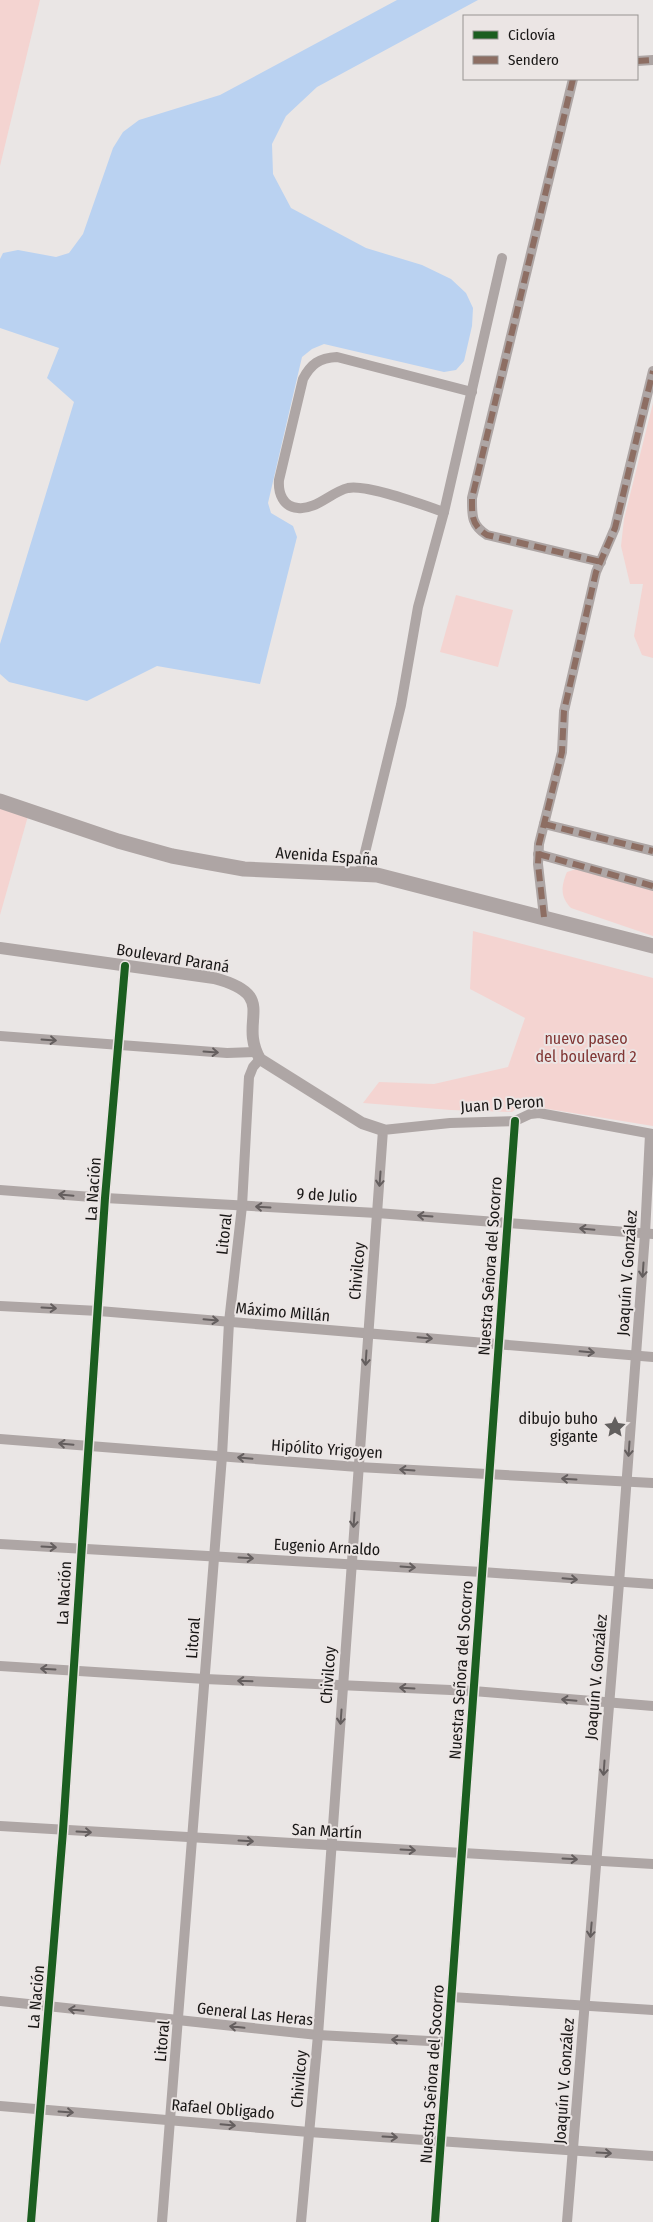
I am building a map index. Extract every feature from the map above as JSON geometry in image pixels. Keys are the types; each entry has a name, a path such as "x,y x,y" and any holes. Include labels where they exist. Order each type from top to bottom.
{"main road":[{"name":"Avenida España","path":"0,801 118,841 215,865 252,869 377,875 653,946"}],"street":[{"path":"638,60 653,60"},
{"path":"574,80 472,498 472,519 480,530 487,535 600,562"},
{"path":"360,873 401,704 418,607 444,512 502,258"},
{"path":"444,512 364,488 348,488 314,505 298,508 286,503 278,492 278,480 303,379 310,367 317,361 336,357 472,392"},
{"path":"544,917 538,854 562,752 564,711 596,572 615,528 653,371"},
{"path":"544,824 653,850"},
{"path":"538,854 653,886"},
{"name":"Boulevard Paraná","path":"0,948 214,978 240,986 249,992 252,1000 258,1056"},
{"name":"La Nación","path":"30,2222 63,1831 80,1548 90,1446 105,1198 125,966"},
{"path":"0,1036 258,1056 362,1123 383,1130"},
{"name":"Litoral","path":"162,2222 215,1556 229,1322 242,1206 249,1076 258,1056"},
{"name":"Juan D Peron","path":"383,1130 450,1123 515,1121 530,1114 539,1113 651,1134"},
{"name":"Nuestra Señora del Socorro","path":"434,2222 515,1121"},
{"name":"Chivilcoy","path":"301,2222 318,2035 350,1564 383,1130"},
{"name":"Joaquín V. González","path":"567,2222 636,1356 649,1234 651,1134"},
{"name":"9 de Julio","path":"0,1190 105,1198 377,1213 649,1234"},
{"name":"Máximo Millán","path":"0,1306 99,1311 653,1357"},
{"name":"Hipólito Yrigoyen","path":"0,1438 358,1467 653,1483"},
{"name":"Eugenio Arnaldo","path":"0,1544 482,1572 653,1584"},
{"path":"0,1666 205,1679 473,1691 653,1706"},
{"name":"San Martín","path":"0,1826 653,1864"},
{"path":"451,1997 653,2010"},
{"name":"General Las Heras","path":"0,2001 318,2035 448,2042"},
{"name":"Rafael Obligado","path":"0,2106 309,2132 440,2140 574,2152 653,2156"}],"green space":[{"path":"0,0 40,0 0,166"},
{"path":"653,403 653,658 642,655 634,636 643,584 630,584 621,546 624,519"},
{"path":"456,595 513,610 498,667 440,652"},
{"path":"0,807 28,816 0,915"},
{"path":"585,866 653,881 653,936 571,908 567,904 563,895 563,887 567,872"},
{"name":"nuevo paseo del boulevard 2","path":"473,931 653,978 653,1126 530,1106 519,1107 512,1112 451,1110 363,1103 379,1082 434,1084 508,1067 525,1018 470,989"}],"water":[{"path":"397,0 478,0 317,87 286,116 272,144 273,174 291,208 366,248 422,265 451,279 466,293 473,308 472,326 464,361 456,370 444,372 324,344 312,349 302,357 268,503 271,513 293,526 297,537 260,684 157,666 87,701 9,682 0,674 0,644 74,402 47,378 59,348 0,328 0,259 3,253 18,250 56,257 69,253 83,234 113,148 123,132 139,120 220,95"}],"marked path":[{"path":"638,61 653,60"},
{"path":"573,80 472,498 472,510 475,523 487,535 601,562"},
{"path":"544,917 538,864 539,844 562,752 564,711 596,572 615,528 653,371"},
{"path":"544,824 653,851"},
{"path":"538,854 653,886"}],"cycle path":[{"path":"31,2222 63,1831 105,1198 125,966"},
{"path":"435,2222 515,1121"}],"place":[{"name":"dibujo buho gigante","path":"615,1427"}]}
